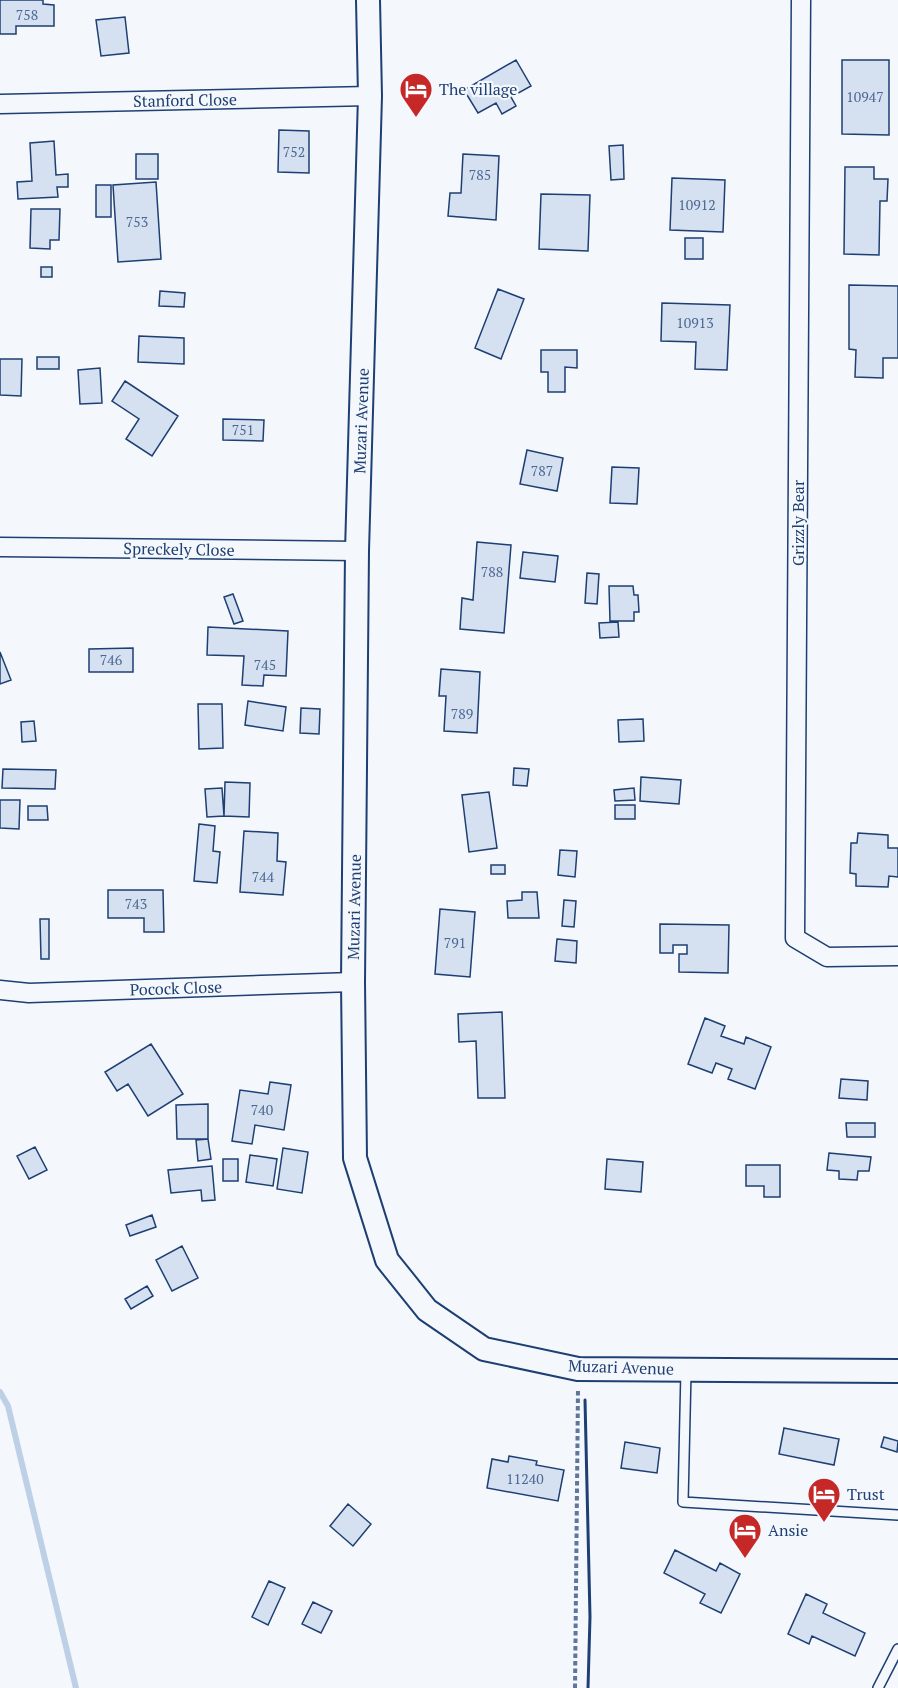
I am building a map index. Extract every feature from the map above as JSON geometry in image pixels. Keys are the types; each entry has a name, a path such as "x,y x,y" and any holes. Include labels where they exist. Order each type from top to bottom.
{"street":[{"name":"Muzari Avenue","path":"368,0 370,96 357,551 353,982 355,1158 387,1260 427,1310 484,1348 578,1369 898,1371"},
{"name":"Grizzly Bear","path":"801,0 795,938 827,957 898,956"},
{"name":"Stanford Close","path":"0,104 370,96"},
{"name":"Spreckely Close","path":"0,547 357,551"},
{"name":"Pocock Close","path":"0,990 29,993 353,982"}],"lane":[{"path":"686,1370 683,1502 898,1515"},
{"path":"878,1688 898,1649"}],"path":[{"path":"575,1688 578,1369"}],"building":[{"path":"0,0 43,0 43,4 54,5 54,26 16,26 16,34 0,34"},
{"path":"125,17 129,53 101,56 96,20"},
{"path":"516,60 531,86 511,97 516,106 502,114 496,103 478,113 464,90"},
{"path":"842,60 889,60 889,135 842,134"},
{"path":"279,130 309,131 309,173 278,172"},
{"path":"54,141 56,175 68,174 68,187 57,187 58,197 18,199 17,182 32,181 30,143"},
{"path":"623,145 624,179 611,180 609,146"},
{"path":"136,154 158,154 158,179 136,179"},
{"path":"463,154 499,156 496,220 448,216 450,193 461,193"},
{"path":"845,167 874,167 874,179 888,179 887,201 880,201 879,255 844,254"},
{"path":"672,178 725,180 723,232 670,230"},
{"path":"156,182 161,259 118,262 113,185"},
{"path":"96,185 111,185 111,217 96,217"},
{"path":"541,194 590,195 588,251 539,249"},
{"path":"31,209 60,209 59,240 50,240 50,249 30,248"},
{"path":"685,238 703,238 703,259 685,259"},
{"path":"41,267 52,267 52,277 41,277"},
{"path":"849,285 898,286 898,358 883,358 883,378 855,377 856,350 849,349"},
{"path":"498,289 524,299 501,359 475,348"},
{"path":"160,291 185,293 184,307 159,306"},
{"path":"662,303 730,305 727,370 695,369 696,342 661,341"},
{"path":"139,336 184,338 184,364 138,362"},
{"path":"541,350 577,350 577,368 565,367 565,392 548,392 548,372 541,372"},
{"path":"37,357 59,357 59,369 37,369"},
{"path":"0,359 22,359 21,396 0,395"},
{"path":"100,368 102,403 80,404 78,370"},
{"path":"125,381 178,416 152,456 126,439 139,419 112,401"},
{"path":"223,419 264,420 263,441 223,440"},
{"path":"527,450 563,458 557,491 520,484"},
{"path":"612,467 639,468 637,504 610,503"},
{"path":"477,542 511,545 504,633 460,629 462,598 473,600"},
{"path":"523,552 558,556 555,582 520,578"},
{"path":"587,573 599,574 597,604 585,603"},
{"path":"609,586 633,586 634,595 638,595 639,612 634,612 634,621 610,621"},
{"path":"233,594 243,621 234,624 224,597"},
{"path":"618,622 619,637 600,638 599,623"},
{"path":"208,627 288,631 286,676 264,675 263,686 242,685 244,656 207,655"},
{"path":"133,648 133,672 89,672 89,649"},
{"path":"0,652 11,680 0,684"},
{"path":"441,669 480,672 477,733 444,731 446,696 439,696"},
{"path":"248,701 286,707 283,731 245,725"},
{"path":"198,704 222,704 223,748 199,749"},
{"path":"301,708 320,709 319,734 300,733"},
{"path":"643,719 644,741 619,742 618,720"},
{"path":"34,721 36,741 22,742 21,722"},
{"path":"514,768 529,769 527,786 513,785"},
{"path":"3,769 56,770 55,789 2,788"},
{"path":"641,777 681,780 679,804 640,801"},
{"path":"225,782 250,783 249,817 224,816"},
{"path":"222,788 224,816 207,817 205,789"},
{"path":"634,788 635,800 615,801 614,790"},
{"path":"489,792 497,848 469,852 462,795"},
{"path":"0,800 20,800 19,829 0,828"},
{"path":"615,805 635,805 635,819 615,819"},
{"path":"28,806 47,806 48,820 28,820"},
{"path":"199,824 215,826 213,851 220,852 217,883 194,881"},
{"path":"244,831 278,833 277,861 286,862 283,895 240,892"},
{"path":"858,833 888,835 888,848 898,848 898,877 889,876 888,887 856,886 856,874 850,873 851,843 857,843"},
{"path":"560,850 577,851 575,877 558,875"},
{"path":"491,865 505,865 505,874 491,874"},
{"path":"108,890 163,890 164,932 144,932 144,918 108,918"},
{"path":"522,892 537,892 539,918 508,918 507,901 522,900"},
{"path":"564,900 576,901 574,927 562,926"},
{"path":"440,909 475,912 470,977 435,974"},
{"path":"40,919 49,919 49,959 41,959"},
{"path":"660,924 729,925 728,973 679,972 679,954 687,954 687,945 673,945 673,953 660,953"},
{"path":"557,939 577,941 576,963 555,961"},
{"path":"502,1012 505,1098 478,1098 476,1041 459,1042 458,1014"},
{"path":"705,1018 725,1026 721,1036 744,1044 746,1037 771,1047 755,1089 728,1079 732,1069 716,1063 712,1073 688,1064"},
{"path":"151,1044 183,1094 148,1116 128,1084 117,1091 105,1072"},
{"path":"841,1079 868,1081 867,1100 839,1098"},
{"path":"270,1082 291,1085 284,1130 255,1125 252,1144 232,1141 240,1090 268,1094"},
{"path":"208,1104 208,1139 177,1139 176,1105"},
{"path":"846,1123 875,1123 875,1137 847,1137"},
{"path":"208,1139 211,1159 198,1161 196,1140"},
{"path":"35,1147 47,1170 29,1179 17,1156"},
{"path":"283,1148 308,1152 302,1193 277,1189"},
{"path":"829,1153 871,1157 869,1171 858,1171 857,1180 839,1179 839,1171 827,1170"},
{"path":"250,1155 277,1159 273,1186 246,1182"},
{"path":"223,1159 238,1159 238,1181 223,1181"},
{"path":"607,1159 643,1162 641,1192 605,1189"},
{"path":"746,1165 780,1165 780,1197 764,1197 764,1186 746,1186"},
{"path":"212,1166 215,1200 202,1201 201,1190 171,1193 168,1170"},
{"path":"152,1215 156,1227 130,1236 126,1225"},
{"path":"182,1246 198,1278 172,1291 156,1260"},
{"path":"147,1286 153,1296 131,1309 125,1299"},
{"path":"784,1428 839,1439 834,1465 779,1454"},
{"path":"884,1437 898,1441 897,1452 881,1447"},
{"path":"625,1442 660,1448 657,1473 621,1468"},
{"path":"509,1456 537,1461 536,1465 564,1470 558,1501 487,1488 492,1459 508,1462"},
{"path":"348,1504 371,1524 353,1546 330,1526"},
{"path":"675,1550 716,1571 720,1563 740,1574 721,1613 700,1603 705,1594 664,1573"},
{"path":"269,1581 285,1588 268,1625 252,1617"},
{"path":"806,1594 827,1604 823,1613 865,1633 855,1656 812,1636 809,1644 788,1634"},
{"path":"313,1602 332,1611 321,1633 302,1624"}],"waterway":[{"path":"0,1392 8,1406 76,1688"}],"wall":[{"path":"585,1400 590,1617 588,1688"}],"place":[{"name":"The village","path":"416,118"},
{"name":"Trust","path":"824,1523"},
{"name":"Ansie","path":"745,1559"}]}
